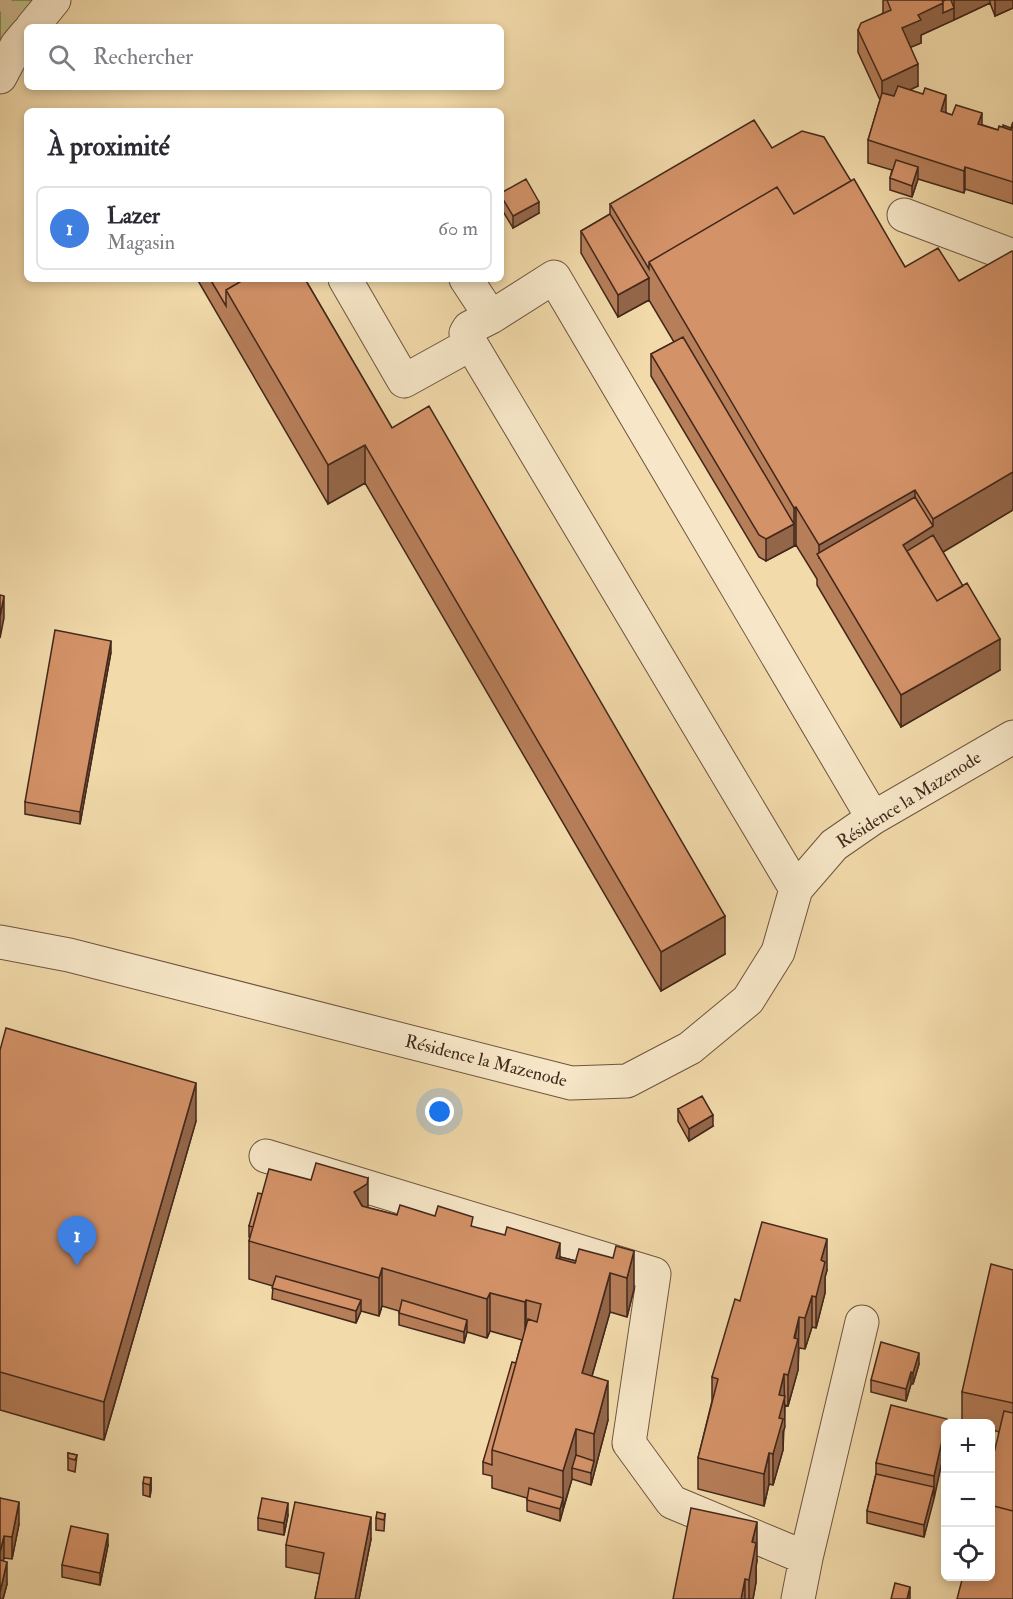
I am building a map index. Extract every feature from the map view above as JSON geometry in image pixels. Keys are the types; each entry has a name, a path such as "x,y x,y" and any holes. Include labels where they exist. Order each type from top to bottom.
{"street":[{"path":"34,24 54,0"},
{"path":"0,76 24,37"},
{"path":"904,215 1013,256"},
{"path":"796,889 471,344 467,330 554,278 873,818"},
{"path":"347,282 404,381 471,344"},
{"path":"468,282 491,317"},
{"name":"Résidence la Mazenode","path":"0,942 69,955 571,1083 627,1081 690,1048 748,1000 778,952 796,889 834,845 873,818 1013,737"},
{"path":"266,1156 654,1274 629,1443 672,1502 806,1558"},
{"path":"798,1599 862,1322"}],"shaded area":[{"path":"0,0 40,0 0,58"}],"building":[{"path":"887,0 942,0 943,3 918,15 921,20 902,28 918,64 882,81 858,30 861,23 891,10"},
{"path":"951,0 954,8 943,13 943,1"},
{"path":"898,86 923,94 925,88 946,95 941,111 952,115 956,105 982,113 978,124 998,130 999,126 1011,130 1013,122 1013,182 965,167 964,171 868,140 882,93 894,96"},
{"path":"754,120 772,148 802,131 824,137 851,181 794,214 777,187 649,262 649,269 610,204"},
{"path":"896,160 918,167 912,186 890,178"},
{"path":"526,179 539,202 513,216 504,201 504,191"},
{"path":"854,179 905,267 938,248 959,281 1013,252 1013,472 933,519 915,490 819,545 796,507 794,508 649,262 777,187 794,214"},
{"path":"610,214 649,278 618,295 581,231"},
{"path":"212,282 240,282 226,290 226,306"},
{"path":"240,282 307,282 392,428 429,406 725,916 661,952 365,445 328,465 226,290"},
{"path":"683,337 794,524 766,539 759,535 651,354"},
{"path":"915,497 933,526 903,545 937,601 967,583 1000,639 901,695 817,554"},
{"path":"933,535 963,586 937,601 907,551"},
{"path":"0,595 4,596 0,616"},
{"path":"55,630 111,641 80,812 25,802"},
{"path":"6,1028 196,1083 104,1402 0,1372 0,1050"},
{"path":"702,1096 713,1115 689,1129 678,1109"},
{"path":"316,1163 368,1178 367,1184 354,1192 362,1206 397,1215 400,1205 435,1216 438,1206 473,1217 471,1226 505,1235 507,1227 560,1243 556,1258 575,1263 579,1249 613,1258 616,1246 634,1251 627,1278 610,1273 582,1373 608,1381 594,1434 576,1429 563,1471 492,1450 528,1319 537,1322 541,1304 490,1293 487,1299 382,1268 379,1278 249,1241 269,1169 311,1180"},
{"path":"258,1193 262,1194 253,1227 249,1226"},
{"path":"762,1222 827,1239 821,1260 825,1262 816,1297 812,1296 805,1318 799,1317 794,1338 798,1339 788,1375 784,1374 779,1395 785,1396 779,1418 783,1419 773,1454 769,1453 764,1474 698,1458 718,1379 712,1377 735,1299 740,1301"},
{"path":"560,1257 576,1261 575,1263 560,1259"},
{"path":"991,1264 1013,1270 1013,1403 962,1392"},
{"path":"276,1276 361,1300 356,1311 272,1288"},
{"path":"402,1300 467,1320 464,1332 399,1313"},
{"path":"881,1342 919,1353 906,1389 871,1380"},
{"path":"512,1362 516,1363 492,1450 492,1465 483,1462"},
{"path":"891,1405 947,1419 941,1419 941,1445 934,1476 876,1463"},
{"path":"1004,1411 1013,1413 1013,1511 995,1506 995,1449"},
{"path":"68,1453 77,1455 75,1460 68,1458"},
{"path":"576,1455 594,1461 591,1473 572,1468"},
{"path":"876,1474 934,1487 924,1525 867,1511"},
{"path":"144,1477 151,1478 150,1485 143,1483"},
{"path":"529,1488 563,1498 560,1509 527,1500"},
{"path":"0,1498 19,1502 12,1537 4,1536 0,1552"},
{"path":"262,1498 288,1503 284,1523 258,1518"},
{"path":"295,1502 371,1517 355,1599 315,1599 324,1553 286,1545"},
{"path":"995,1506 1013,1511 1013,1599 957,1599 962,1581 995,1581"},
{"path":"691,1508 757,1522 752,1542 756,1543 749,1580 745,1579 741,1599 673,1599"},
{"path":"377,1512 385,1514 384,1520 376,1518"},
{"path":"71,1526 108,1534 100,1573 62,1565"},
{"path":"0,1560 7,1562 0,1592"},
{"path":"895,1583 910,1587 907,1599 891,1599"}],"tunnel":[{"path":"0,11 11,0"}],"place":[{"name":"Lazer","path":"77,1266"}]}
